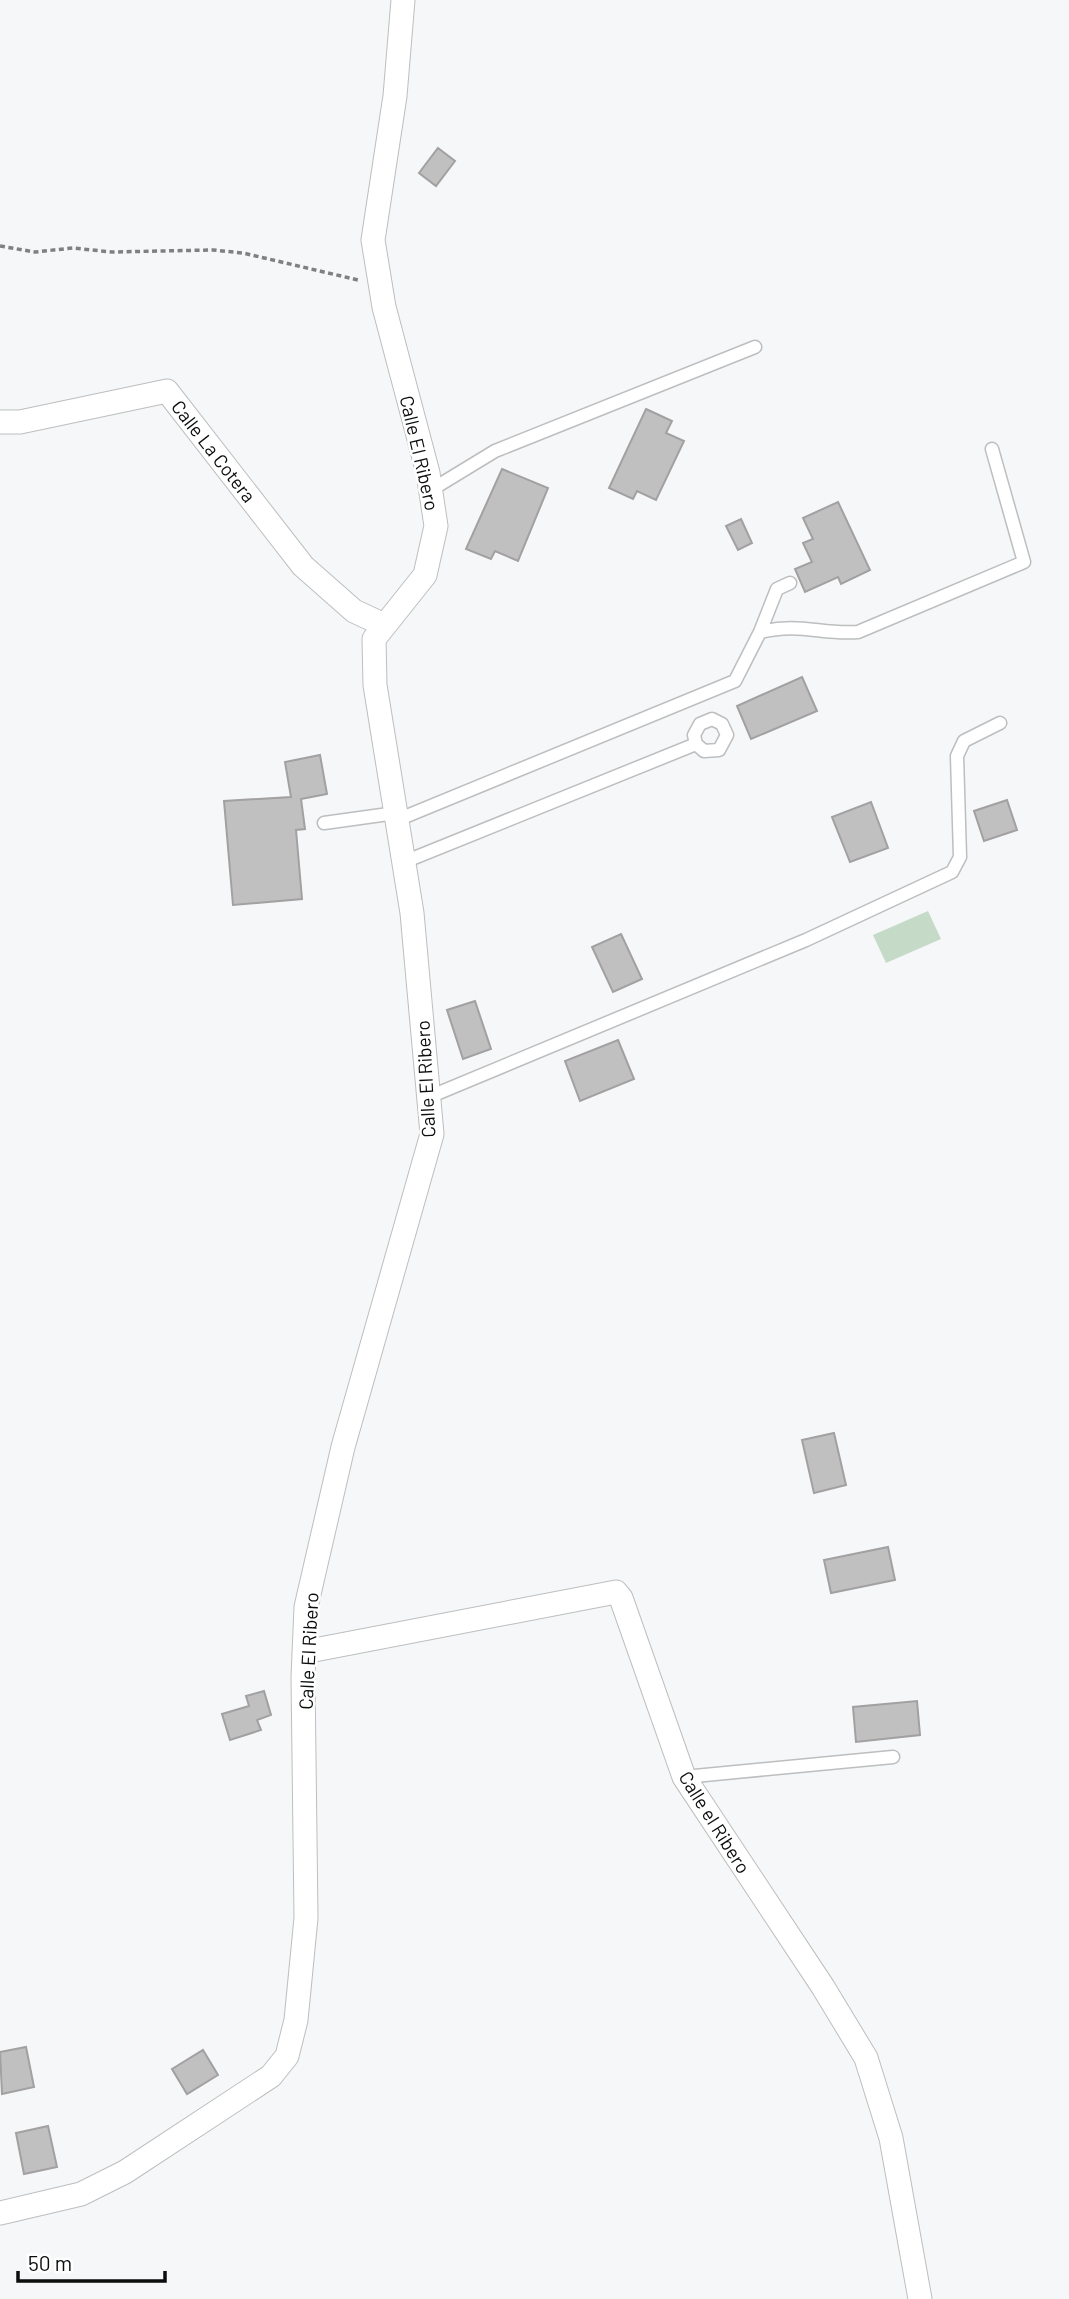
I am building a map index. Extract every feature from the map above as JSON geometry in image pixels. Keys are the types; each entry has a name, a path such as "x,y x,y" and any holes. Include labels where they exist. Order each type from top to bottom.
{"street":[{"name":"Calle El Ribero","path":"0,2213 81,2194 125,2172 271,2076 287,2056 296,2020 306,1918 306,1607 344,1447 432,1134 412,913 375,685 374,639 425,575 436,526 431,490 380,285 373,240 395,96 403,0"},
{"name":"Calle La Cotera","path":"0,422 20,422 167,391 303,566 354,611 384,625"},
{"name":"Calle el Ribero","path":"304,1652 616,1592 621,1598 684,1777 823,1987 866,2058 891,2138 920,2299"}],"lane":[{"path":"431,490 495,451 755,347"},
{"path":"760,632 803,626 839,633 858,632 1024,562 992,449"},
{"path":"324,823 396,817 735,681 760,632 777,589 790,583"},
{"path":"429,1097 806,940 952,872 960,857 957,756 964,741 1000,723"},
{"path":"404,862 696,744"},
{"path":"684,1777 893,1757"}],"path":[{"path":"0,246 35,253 73,248 112,252 223,251 380,285"}],"green space":[{"path":"928,911 941,939 886,963 873,935"}],"building":[{"path":"438,148 455,161 436,186 419,173"},
{"path":"646,409 672,421 666,433 684,441 656,500 637,491 633,499 609,488"},
{"path":"502,469 548,488 518,561 495,551 491,559 466,549"},
{"path":"838,502 870,570 841,584 838,577 805,592 795,569 812,562 803,543 813,539 803,518"},
{"path":"741,519 752,543 738,550 726,526"},
{"path":"802,677 817,711 751,739 737,706"},
{"path":"320,755 327,794 301,799 305,829 296,830 302,899 233,905 224,801 291,797 285,762"},
{"path":"1007,800 1017,830 984,841 974,811"},
{"path":"871,802 888,848 850,862 832,817"},
{"path":"621,934 642,979 613,992 592,947"},
{"path":"475,1001 491,1049 463,1059 447,1010"},
{"path":"618,1040 634,1079 580,1101 565,1061"},
{"path":"834,1433 846,1485 814,1493 802,1440"},
{"path":"888,1547 895,1580 831,1593 824,1560"},
{"path":"264,1691 271,1715 257,1720 261,1730 230,1740 222,1714 249,1706 246,1696"},
{"path":"917,1701 920,1735 856,1742 853,1707"},
{"path":"26,2047 34,2087 2,2094 0,2052"},
{"path":"203,2050 218,2075 187,2094 172,2069"},
{"path":"48,2126 57,2167 24,2174 16,2133"}]}
